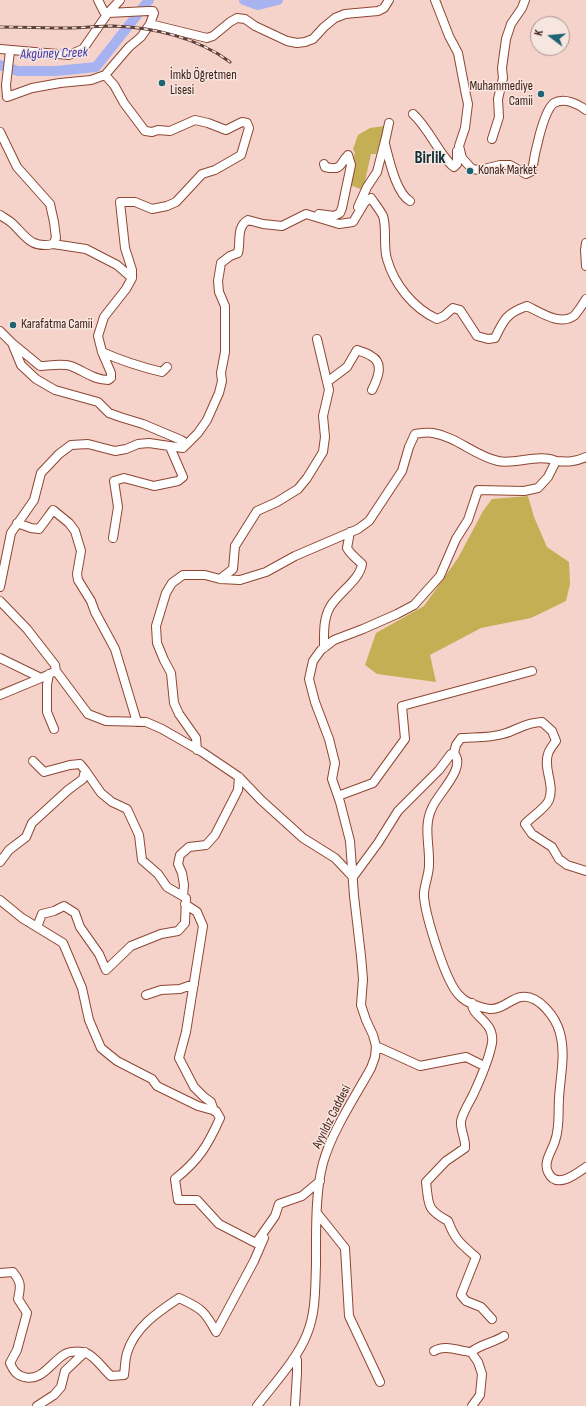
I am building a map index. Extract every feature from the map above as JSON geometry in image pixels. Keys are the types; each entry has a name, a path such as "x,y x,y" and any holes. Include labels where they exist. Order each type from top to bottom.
{"street":[{"path":"10,51 4,99 32,88 91,80 105,75 129,46 141,36 150,24 154,13 153,11 126,11 108,13 104,12 98,0"},
{"path":"0,49 69,55 83,48 108,13 120,0"},
{"path":"150,24 207,38 217,33 237,18 245,19 255,26 288,41 298,43 313,39 335,18 345,14 378,11 384,8 389,0"},
{"path":"412,114 420,121 449,164 454,167 457,164 456,152 465,128 468,104 458,53 449,36 435,0"},
{"path":"492,139 499,118 498,99 503,78 502,68 506,39 511,24 522,8 525,0"},
{"path":"0,331 40,366 69,365 94,378 108,380 111,378 98,336 104,317 126,289 132,278 132,270 125,248 120,202 135,202 152,209 167,206 176,202 202,174 215,170 241,155 249,128 247,123 242,122 226,130 195,120 170,131 145,131 124,103 114,85 105,75"},
{"path":"459,146 462,158 472,169 480,170 500,165 510,165 526,174 532,171 534,156 545,119 549,110 555,103 562,100 579,104 586,110"},
{"path":"347,222 356,212 367,187 377,172 389,123"},
{"path":"0,132 17,167 50,204 56,238 53,244"},
{"path":"385,143 392,169 401,191 410,201"},
{"path":"0,587 11,534 34,500 41,473 59,454 71,445 88,444 115,451 126,449 138,444 149,443 183,448 198,433 207,420 219,393 222,381 221,373 225,352 225,306 219,292 218,281 221,263 230,256 238,253 240,244 240,228 243,223 248,220 263,224 282,226 306,214 334,216 340,213 351,165 350,157 348,155 341,166 336,168 325,167 324,164"},
{"path":"306,214 339,224 353,222 365,202 371,198 383,217 387,259 392,273 410,300 426,313 437,319 444,316 453,308 460,310 477,336 488,340 495,338 504,320 516,310 527,306 552,318 564,320 574,316 586,299"},
{"path":"0,215 12,223 28,240 45,246 53,244 86,249 117,265 132,278"},
{"path":"586,243 584,250 586,266"},
{"path":"220,580 232,569 235,546 257,511 277,502 298,489 307,478 323,452 325,437 323,416 328,390 318,339"},
{"path":"12,343 21,366 36,379 49,387 98,402 109,413 143,424 187,444"},
{"path":"327,382 347,367 357,350 373,356 377,362 379,376 372,390"},
{"path":"102,352 130,364 148,369 162,372 167,367"},
{"path":"197,750 196,738 179,714 174,703 171,673 157,643 156,626 166,592 172,583 183,575 205,575 220,580 240,580 266,572 295,556 350,532 369,521 402,471 408,447 415,434 433,433 452,439 483,456 500,462 542,458 556,461 574,462 586,457"},
{"path":"113,538 118,508 114,481 124,478 154,486 178,481 183,477 170,447"},
{"path":"484,1066 466,1057 420,1066 376,1046 362,1005 362,956 350,841 332,779 335,763 309,679 313,661 324,648 334,640 363,629 414,605 440,576 456,539 468,520 478,490 524,491 538,488 548,478 556,461"},
{"path":"17,523 39,529 53,510 69,523 75,531 81,551 77,574 78,580 91,601 95,612 115,649 137,722"},
{"path":"324,648 324,627 329,609 352,582 362,564 350,555 347,548 350,532"},
{"path":"0,601 27,629 54,665 49,674 47,685 47,712 54,729"},
{"path":"0,658 49,674 88,714 106,721 146,722 197,750 239,777 260,800 302,838 335,858 353,877"},
{"path":"338,796 373,783 405,739 402,706 532,671"},
{"path":"0,695 49,674"},
{"path":"353,877 398,811 439,770 451,754 454,753 456,745 461,738 490,737 503,734 531,722 542,722 552,731 556,741 548,753 546,762 551,781 549,801 525,824 532,834 552,847 559,859 567,865 586,870"},
{"path":"454,753 458,760 458,765 449,782 431,808 427,827 429,864 424,896 438,950 450,983 464,1001 491,1009 502,1006 521,997 527,997 544,1005 550,1013 560,1032 563,1056 559,1100 559,1123 556,1141 547,1161 546,1168 548,1174 559,1181 566,1180 586,1167"},
{"path":"33,761 44,772 80,764 101,793 112,802 127,809 139,835 142,860 158,874 167,887 197,912 203,926 186,1032 179,1058 194,1087 212,1102 214,1111"},
{"path":"0,862 9,850 26,837 32,823 68,790 83,779 85,770"},
{"path":"37,927 42,914 54,911 64,906 76,913 80,927 99,954 106,970 131,946 161,934 178,930 185,923 184,885 182,873 178,864 180,854 189,847 206,845 215,835 238,790 239,777"},
{"path":"0,900 22,918 62,943 82,988 88,1020 101,1048 117,1061 152,1079 156,1086 198,1106 216,1111 220,1118 209,1143 189,1168 175,1179 178,1200 197,1200 219,1224 256,1243 275,1216 279,1204 302,1196 320,1182"},
{"path":"146,995 161,990 180,990 194,984"},
{"path":"472,1003 473,1009 486,1022 492,1032 492,1042 479,1082 464,1112 461,1122 465,1148 446,1161 426,1182 428,1204 435,1214 448,1221 454,1236 476,1257 461,1295 466,1301 481,1307 492,1319"},
{"name":"Ayyıldız Caddesi","path":"257,1406 300,1349 307,1334 312,1318 315,1298 317,1213 323,1163 330,1144 371,1068 375,1057 376,1046"},
{"path":"317,1213 345,1248 348,1316 380,1382"},
{"path":"0,1273 13,1272 19,1280 20,1289 18,1298 27,1313 17,1350 10,1362 13,1371 22,1377 32,1379 43,1374 66,1353 85,1352 92,1356 111,1376 124,1375 127,1353 139,1329 162,1309 179,1298 197,1306 208,1317 216,1332 254,1261 272,1221"},
{"path":"434,1351 439,1348 450,1348 471,1352 477,1348 497,1341 504,1336"},
{"path":"37,1406 54,1395 61,1386 66,1371 85,1352"},
{"path":"471,1352 478,1362 482,1374 480,1395 472,1406"},
{"path":"293,1359 297,1360 295,1406"}],"shaded area":[{"path":"385,126 376,154 371,154 363,190 350,185 354,170 353,160 355,153 353,149 358,135 370,128"},
{"path":"528,496 534,517 547,547 569,562 570,584 566,601 531,618 481,628 430,655 436,682 377,674 365,665 376,633 424,606 458,558 483,511 492,499"}],"waterway":[{"name":"Akgüney Creek","path":"0,65 18,71 56,71 96,67 149,0"},
{"name":"Akgüney Creek","path":"244,0 258,5 278,0"}],"railway":[{"path":"0,27 67,28 113,26 144,29 174,35 189,40 204,46 230,62"}],"place":[{"name":"İmkb Öğretmen Lisesi","path":"162,83"},
{"name":"Muhammediye Camii","path":"541,94"},
{"name":"Konak Market","path":"470,171"},
{"name":"Karafatma Camii","path":"13,325"}],"district":[{"name":"Birlik","path":"430,159"}]}
